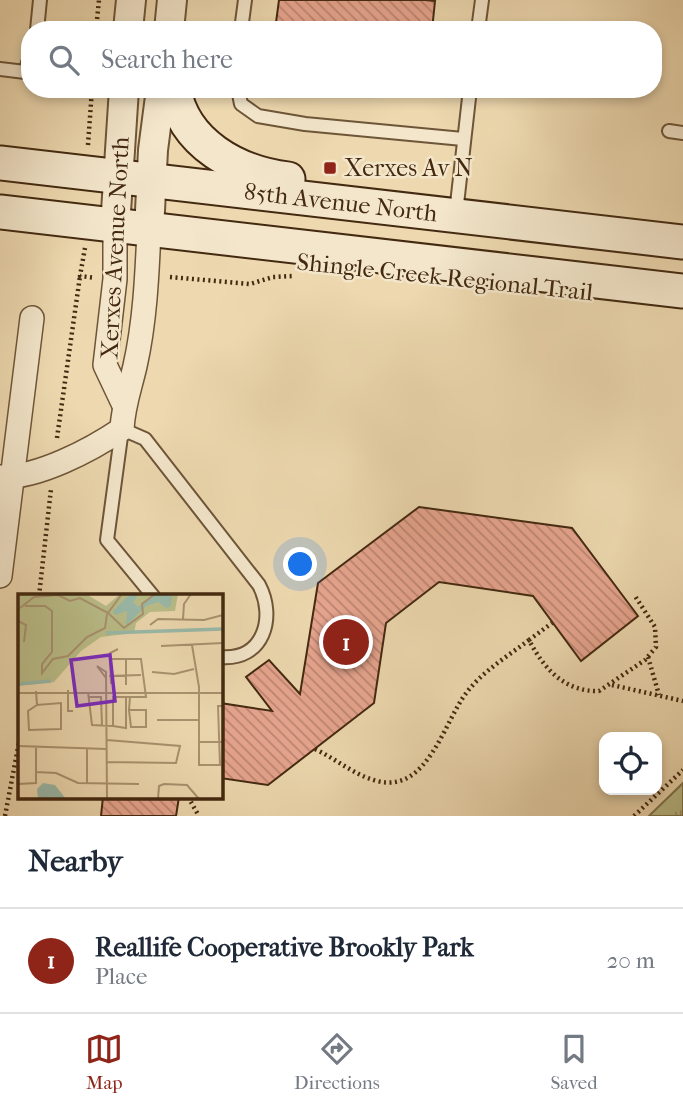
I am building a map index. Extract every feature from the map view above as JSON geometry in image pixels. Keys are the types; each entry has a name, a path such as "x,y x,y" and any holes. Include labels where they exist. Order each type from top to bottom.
{"main road":[{"path":"177,98 185,119 197,135 214,152 241,169 264,176 388,189 456,217"},
{"name":"85th Avenue North","path":"0,163 150,183 683,243"},
{"name":"85th Avenue North","path":"0,212 683,291"}],"street":[{"path":"129,21 131,0"},
{"path":"170,21 172,0"},
{"name":"Xerxes Avenue North","path":"123,98 115,227 115,278 105,365 123,403"},
{"name":"Xerxes Avenue North","path":"121,429 123,403 135,365 147,277 150,183 160,98"},
{"path":"0,576 6,477 32,318"},
{"path":"6,477 74,456 121,429"}],"lane":[{"path":"38,21 40,0"},
{"path":"243,21 245,0"},
{"path":"479,21 482,0"},
{"path":"0,69 21,72"},
{"path":"240,98 241,104 258,116 305,124 463,139"},
{"path":"456,217 469,98"},
{"path":"151,594 107,540 121,429 145,439 259,585 267,600 266,629 256,645 231,658 222,657"}],"path":[{"path":"97,21 99,0"},
{"path":"88,142 91,98"},
{"path":"85,254 80,276 102,279"},
{"name":"Shingle Creek Regional Trail","path":"162,276 250,284 273,277 295,276"},
{"path":"529,640 546,668 573,688 599,691 648,657 656,647 658,637 648,614 635,596"},
{"path":"315,749 347,768 379,782 395,781 413,775 426,762 467,692 552,623"},
{"path":"648,657 659,695"},
{"path":"611,685 683,701"},
{"path":"5,816 18,747"},
{"path":"634,816 683,770"},
{"path":"189,799 199,816"}],"green space":[{"path":"683,783 683,816 649,816"}],"building":[{"path":"279,0 435,1 433,21 276,21"},
{"path":"419,507 572,528 638,616 581,661 533,596 439,582 386,623 374,703 268,785 222,778 222,703 272,711 246,677 269,660 300,694 318,583"},
{"path":"103,799 179,799 176,816 101,816"}],"place":[{"name":"Xerxes Av N","path":"330,168"},
{"name":"Reallife Cooperative Brookly Park","path":"346,642"}]}
